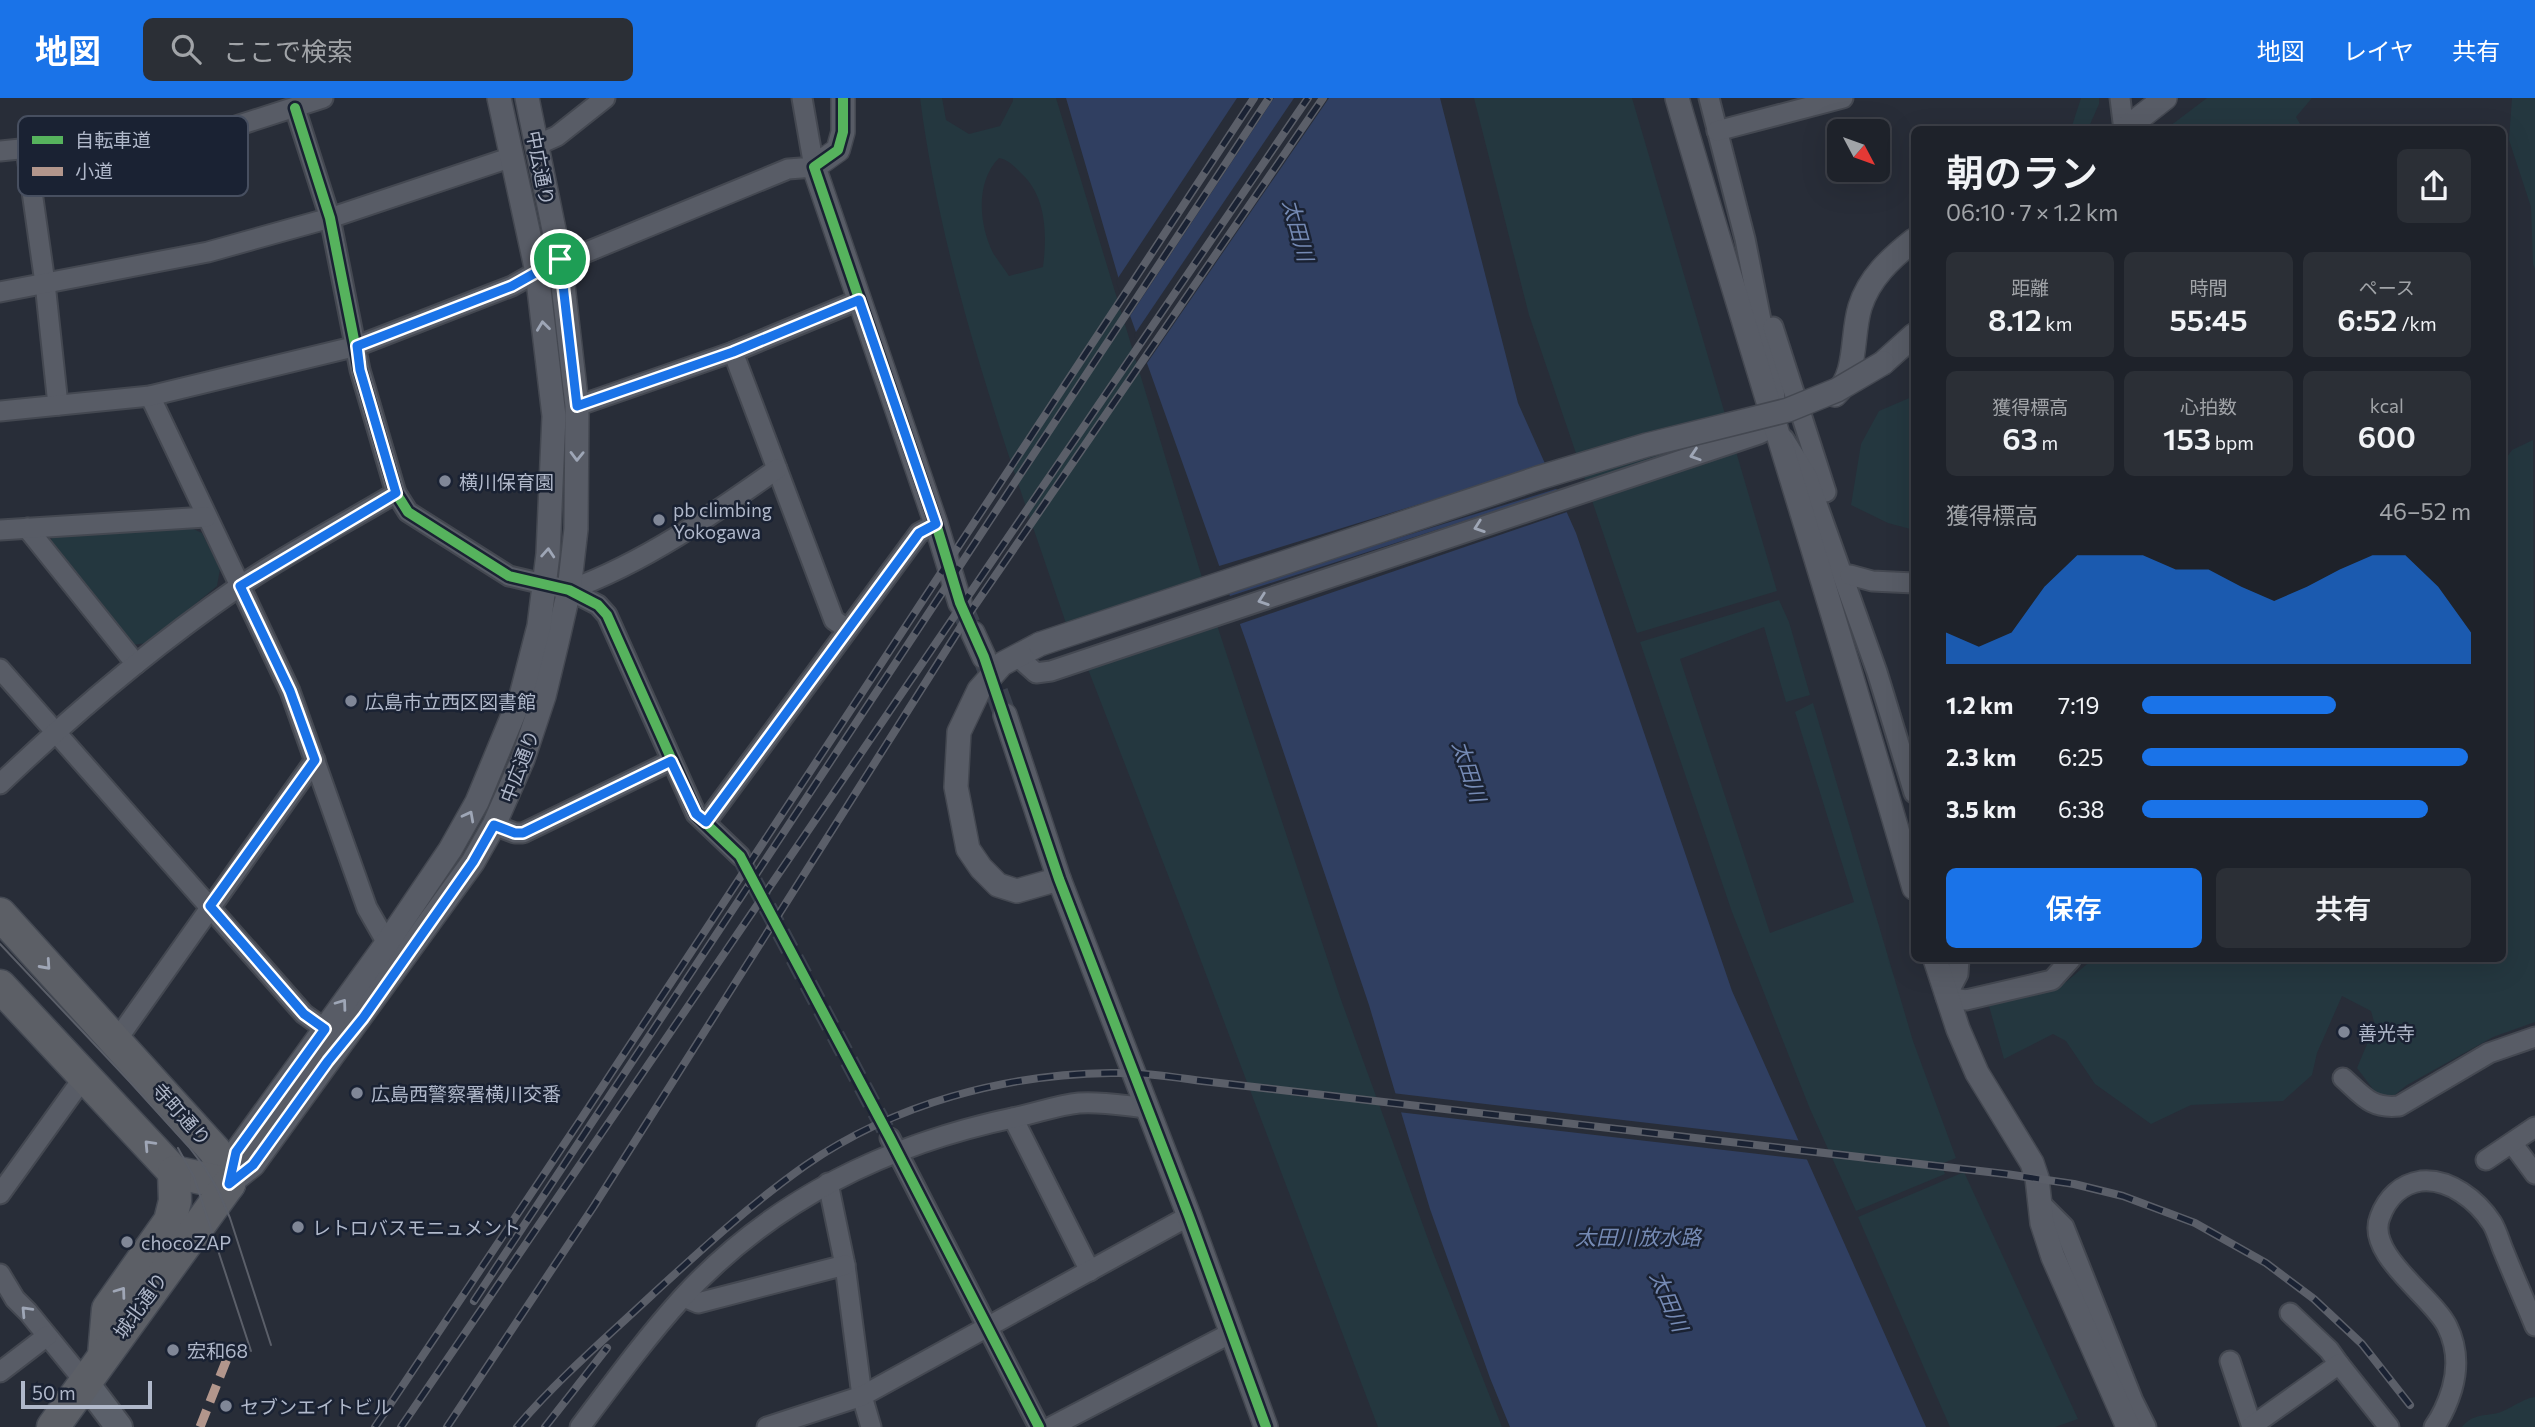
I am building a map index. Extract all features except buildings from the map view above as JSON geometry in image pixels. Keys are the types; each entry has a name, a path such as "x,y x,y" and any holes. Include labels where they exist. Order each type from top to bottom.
{"highway":[{"name":"寺町通り","path":"0,914 215,1151 229,1184"},
{"path":"0,986 174,1172 175,1201 170,1221 108,1310 104,1356"},
{"name":"寺町通り","path":"174,1172 229,1184"},
{"name":"城北通り","path":"53,1427 229,1184"}],"main road":[{"path":"85,1382 119,1427"}],"street":[{"path":"248,122 323,98"},
{"path":"229,1184 236,1152 387,943 450,850 477,802 521,696 539,625 545,587 554,416 537,272 499,98"},
{"name":"中広通り","path":"229,1184 253,1165 328,1061 363,1018 473,862 510,792 534,728 569,590 576,529 577,406 560,259 527,98"},
{"path":"537,145 557,136 605,98"},
{"path":"802,98 814,167 936,524 960,603"},
{"path":"0,411 150,396 357,346 512,286 560,259 582,254 788,169 814,167 838,150 843,132 842,98"},
{"path":"1677,98 1740,314 1807,476 1877,672"},
{"path":"1709,98 1745,239 1837,526 1911,783"},
{"path":"1717,131 1843,98"},
{"path":"2120,98 2124,126"},
{"path":"2128,126 2165,98"},
{"path":"295,108 330,218 360,370 396,493 408,512 498,569 521,580 569,590 598,605 607,615 696,814 740,856"},
{"path":"0,151 18,150"},
{"path":"0,292 208,252 330,218 512,156"},
{"path":"33,196 46,283 58,405"},
{"path":"1745,239 1774,386 1911,877"},
{"path":"1017,656 1036,673 1051,671 1784,421 1832,398 1844,387 1861,305 1874,279 1889,260 1911,242"},
{"path":"577,406 733,352 859,300"},
{"path":"1059,879 1017,891 999,885 981,868 968,849 956,787 959,732 979,690 1002,664 1040,644 1538,478 1647,445 1788,410 1838,390 1883,363 1911,338"},
{"path":"733,352 834,620 847,629"},
{"path":"150,396 290,691 367,908 387,943 406,957"},
{"path":"569,590 593,582 676,537 777,469"},
{"path":"0,784 55,731 136,664 240,586 396,493"},
{"path":"0,530 206,517"},
{"path":"706,822 919,533 936,524"},
{"path":"27,528 136,664"},
{"path":"1850,575 1872,581 1911,583"},
{"path":"973,634 984,657"},
{"path":"0,669 304,1014 325,1029"},
{"path":"1004,715 1059,879 1189,1216 1266,1427"},
{"path":"116,1041 315,760"},
{"path":"494,825 515,833 523,833 671,761"},
{"path":"1936,962 1946,997 1977,1073 2032,1163 2037,1178 2042,1223 2053,1257 2128,1427"},
{"path":"1946,997 1958,974 1959,962"},
{"path":"1946,997 1966,1000 2052,980 2068,962"},
{"path":"2343,1078 2371,1103 2383,1108 2399,1106 2489,1053 2535,1037"},
{"path":"0,1194 84,1077"},
{"path":"580,1427 645,1342 684,1297 725,1257 806,1195 893,1145 1080,1103 1148,1108"},
{"path":"1013,1118 1090,1271"},
{"path":"2486,1160 2535,1127"},
{"path":"2512,1143 2535,1174"},
{"path":"893,1145 1039,1427"},
{"path":"2434,1427 2449,1399 2456,1376 2455,1348 2447,1324 2384,1251 2377,1223 2393,1194 2410,1183 2431,1180 2456,1188 2472,1201 2492,1223 2535,1326"},
{"path":"828,1183 845,1265 862,1396 871,1427"},
{"path":"2040,1203 2064,1227 2133,1401 2146,1427"},
{"path":"767,1427 862,1396 1189,1216"},
{"path":"684,1297 698,1303 845,1265"},
{"path":"0,1274 15,1299 28,1311 85,1382"},
{"path":"2290,1313 2329,1350 2389,1427"},
{"path":"1051,1427 1231,1333"},
{"path":"0,1372 47,1335"},
{"path":"2230,1360 2252,1426 2339,1364"}],"shaded area":[{"path":"920,98 942,98 946,120 969,134 1000,126 1013,98 1056,98 1204,584 1070,635 981,370 945,235","holes":["999,158 1014,166 1030,184 1041,206 1045,230 1043,267 1009,276 993,253 982,217 986,179"]},
{"path":"1474,98 1632,98 1777,591 1637,633 1529,315"},
{"path":"2081,98 2099,98 2089,126 2072,126"},
{"path":"2207,98 2312,98 2296,117 2301,126 2170,126"},
{"path":"2512,98 2535,98 2535,269 2531,207 2509,140"},
{"path":"1911,397 1911,529 1888,523 1851,505 1861,444 1879,411"},
{"path":"2533,440 2535,1022 2493,1037 2407,1085 2391,1098 2378,1096 2357,1068 2375,1025 2371,1011 2342,996 2317,1053 2312,1075 2283,1101 2191,1105 2151,1124 2095,1084 2066,1041 2053,1034 2004,1059 1989,1006 2066,982 2089,962 2506,962 2506,459 2512,450"},
{"path":"191,528 202,533 220,569 217,586 148,643 131,645 51,540 54,534"},
{"path":"1779,600 1789,622 1810,695 1786,702 1764,627 1680,659 1770,933 1854,902 1795,712 1813,703 1913,1041 1956,1158 1941,1164 1945,1174 1856,1211 1810,1109 1732,912 1640,642"},
{"path":"1216,622 1340,997 1432,1250 1502,1427 1378,1427 1086,664"},
{"path":"1964,1172 2078,1419 2055,1427 1950,1427 1858,1217"},
{"path":"2535,1397 2535,1427 2462,1427 2474,1418 2498,1413"}],"water":[{"name":"太田川放水路","path":"1066,98 1440,98 1518,403 1576,533 1732,991 1926,1427 1510,1427 1430,1209 1369,1005 1247,644 1127,307"}],"pier":[{"path":"1237,98 1274,98 1128,319 1116,281"},
{"path":"1294,98 1329,98 1145,366 1134,335"},
{"path":"1549,464 1559,488 1225,592 1216,567"},
{"path":"1561,490 1570,511 1237,625 1227,597"},
{"path":"1392,1093 1803,1141 1811,1160 1398,1112"}],"tunnel":[{"path":"960,603 973,633"},
{"path":"985,660 1005,715"},
{"path":"740,856 890,1138"}],"tram line":[{"path":"0,944 130,1082 205,1168 230,1218 271,1345"},
{"path":"178,1148 194,1177 251,1351"}],"railway":[{"path":"375,1427 1254,98"},
{"path":"474,1301 1269,98"},
{"path":"401,1427 1308,98"},
{"path":"447,1427 594,1206 969,614 1323,98"},
{"path":"517,1427 583,1359 709,1243 786,1180 840,1144 913,1109 952,1096 1031,1079 1111,1073 1136,1073 2006,1174 2074,1184 2123,1196 2195,1223 2266,1263 2314,1299 2362,1344 2410,1405"},
{"path":"545,1427 607,1348"}],"marked path":[{"path":"200,1427 230,1351"}],"cycle path":[{"path":"843,98 843,132 838,150 814,167 936,524 960,603 984,657 1059,879 1189,1216 1266,1427"},
{"path":"295,108 330,218 360,370 396,493 408,512 509,576 569,590 598,605 607,615 696,814 740,856 1039,1427"}],"place":[{"name":"横川保育園","path":"445,481"},
{"name":"pb climbing Yokogawa","path":"659,520"},
{"name":"広島市立西区図書館","path":"351,701"},
{"name":"善光寺","path":"2344,1032"},
{"name":"広島西警察署横川交番","path":"357,1093"},
{"name":"レトロバスモニュメント","path":"298,1227"},
{"name":"chocoZAP","path":"127,1242"},
{"name":"宏和68","path":"173,1350"},
{"name":"セブンエイトビル","path":"226,1406"}],"route":[{"path":"560,259 577,406 733,352 859,300 936,524 919,533 706,822 696,814 671,761 523,833 515,833 494,825 473,862 363,1018 328,1061 253,1165 229,1184 236,1152 325,1029 304,1014 210,906 315,760 290,691 240,586 396,493 360,370 357,346 512,286 560,259"}],"water label":[{"name":"太田川","path":"1299,230"},
{"name":"太田川","path":"1470,771"},
{"name":"太田川","path":"1670,1301"}]}
